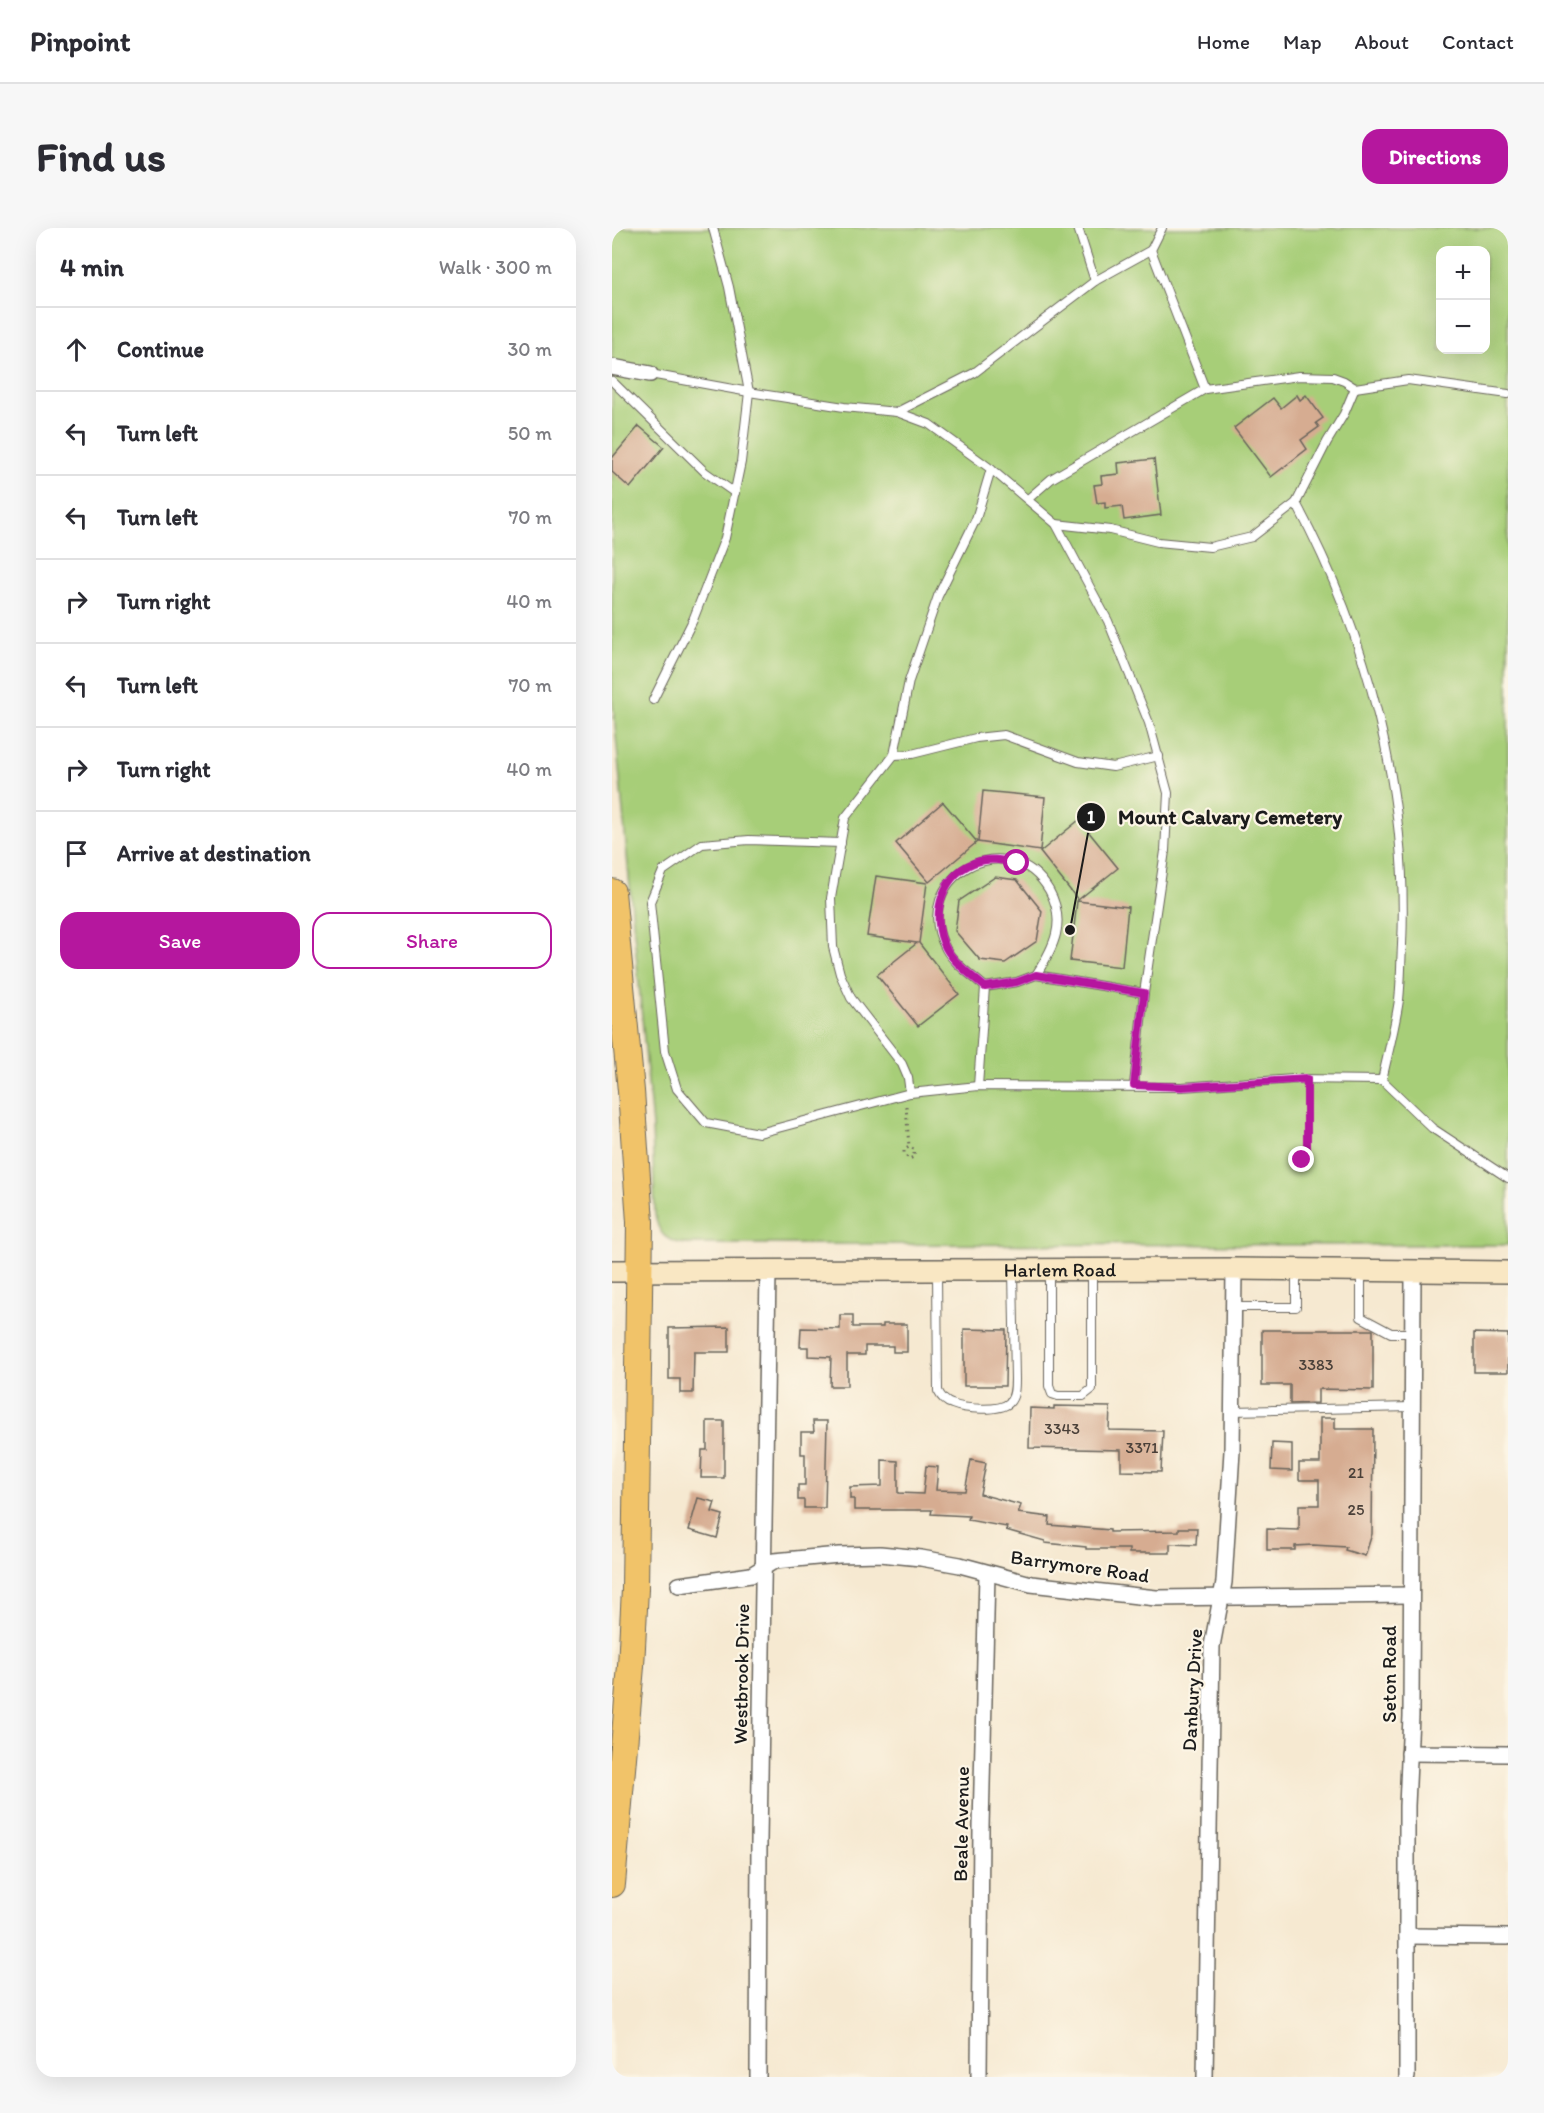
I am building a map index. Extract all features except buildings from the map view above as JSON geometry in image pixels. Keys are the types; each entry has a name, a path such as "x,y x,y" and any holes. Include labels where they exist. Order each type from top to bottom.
{"highway":[{"path":"612,892 632,1102 640,1222 635,1589 631,1666 612,1884"}],"main road":[{"name":"Harlem Road","path":"612,1271 1234,1269 1508,1272"}],"street":[{"path":"612,367 650,374"},
{"name":"Danbury Drive","path":"1205,2077 1212,1646 1224,1582 1232,1451 1234,1269"},
{"name":"Seton Road","path":"1407,2077 1413,1271"},
{"name":"Westbrook Drive","path":"758,2077 768,1272"},
{"name":"Barrymore Road","path":"679,1585 751,1575 774,1561 880,1554 921,1558 1031,1584 1156,1598 1411,1595"},
{"name":"Beale Avenue","path":"979,2077 981,1827 987,1573"},
{"path":"1409,1754 1508,1754"},
{"path":"1407,1936 1508,1937"}],"lane":[{"path":"653,700 693,620 721,549 735,493 748,392 729,287 712,228"},
{"path":"1078,228 1095,281"},
{"path":"897,412 974,373 1095,281 1151,250 1162,228"},
{"path":"1151,250 1205,389"},
{"path":"650,374 844,407 897,412 929,424 991,469 1056,524 1108,621 1149,723 1168,793 1165,851 1144,993 1134,1085"},
{"path":"1028,499 1051,479 1205,389 1299,376 1333,377 1354,388 1408,380 1508,394"},
{"path":"612,381 705,472 735,493"},
{"path":"1056,524 1110,530 1158,542 1210,548 1252,537 1296,503 1344,414 1354,388"},
{"path":"908,1094 908,1078 902,1064 851,998 840,974 834,947 831,898 845,818 894,755 909,681 938,596 976,519 991,469"},
{"path":"1296,503 1321,549 1366,669 1384,745 1398,824 1404,904 1399,999 1382,1080"},
{"path":"894,755 912,754 976,738 1004,735 1078,762 1113,767 1159,756"},
{"path":"841,843 749,840 702,844 663,871 650,902 665,1051 677,1089 706,1123 759,1133 908,1094 978,1086 1182,1087 1307,1079 1382,1080 1432,1128 1508,1178"},
{"path":"985,987 946,949 938,919 939,903 944,889 963,869 978,861 996,859 1017,863 1030,869 1041,878 1050,892 1057,906 1058,922 1051,951 1036,975"},
{"path":"985,987 1017,982 1036,975 1144,993"},
{"path":"978,1086 985,987"},
{"path":"937,1271 938,1391 942,1398 951,1404 989,1409 1001,1407 1014,1395 1013,1270"},
{"path":"1049,1270 1049,1386 1052,1394 1058,1396 1083,1396 1092,1389 1092,1270"},
{"path":"1233,1307 1296,1307 1296,1270"},
{"path":"1361,1270 1361,1317 1391,1332 1412,1333"},
{"path":"1232,1411 1412,1407"}],"path":[{"path":"1307,1079 1307,1150"},
{"path":"908,1094 909,1147"}],"green space":[{"path":"612,228 1508,228 1508,1245 686,1244 668,1239 658,1227 655,1214 652,1126 612,693"}],"place":[{"name":"Mount Calvary Cemetery","path":"1070,930"}],"route":[{"path":"1017,863 996,859 978,861 963,869 944,889 939,903 938,919 946,949 955,960 985,987 1017,982 1036,975 1144,993 1134,1085 1182,1087 1307,1079 1307,1150 1302,1152 1300,1156 1302,1160"}]}
